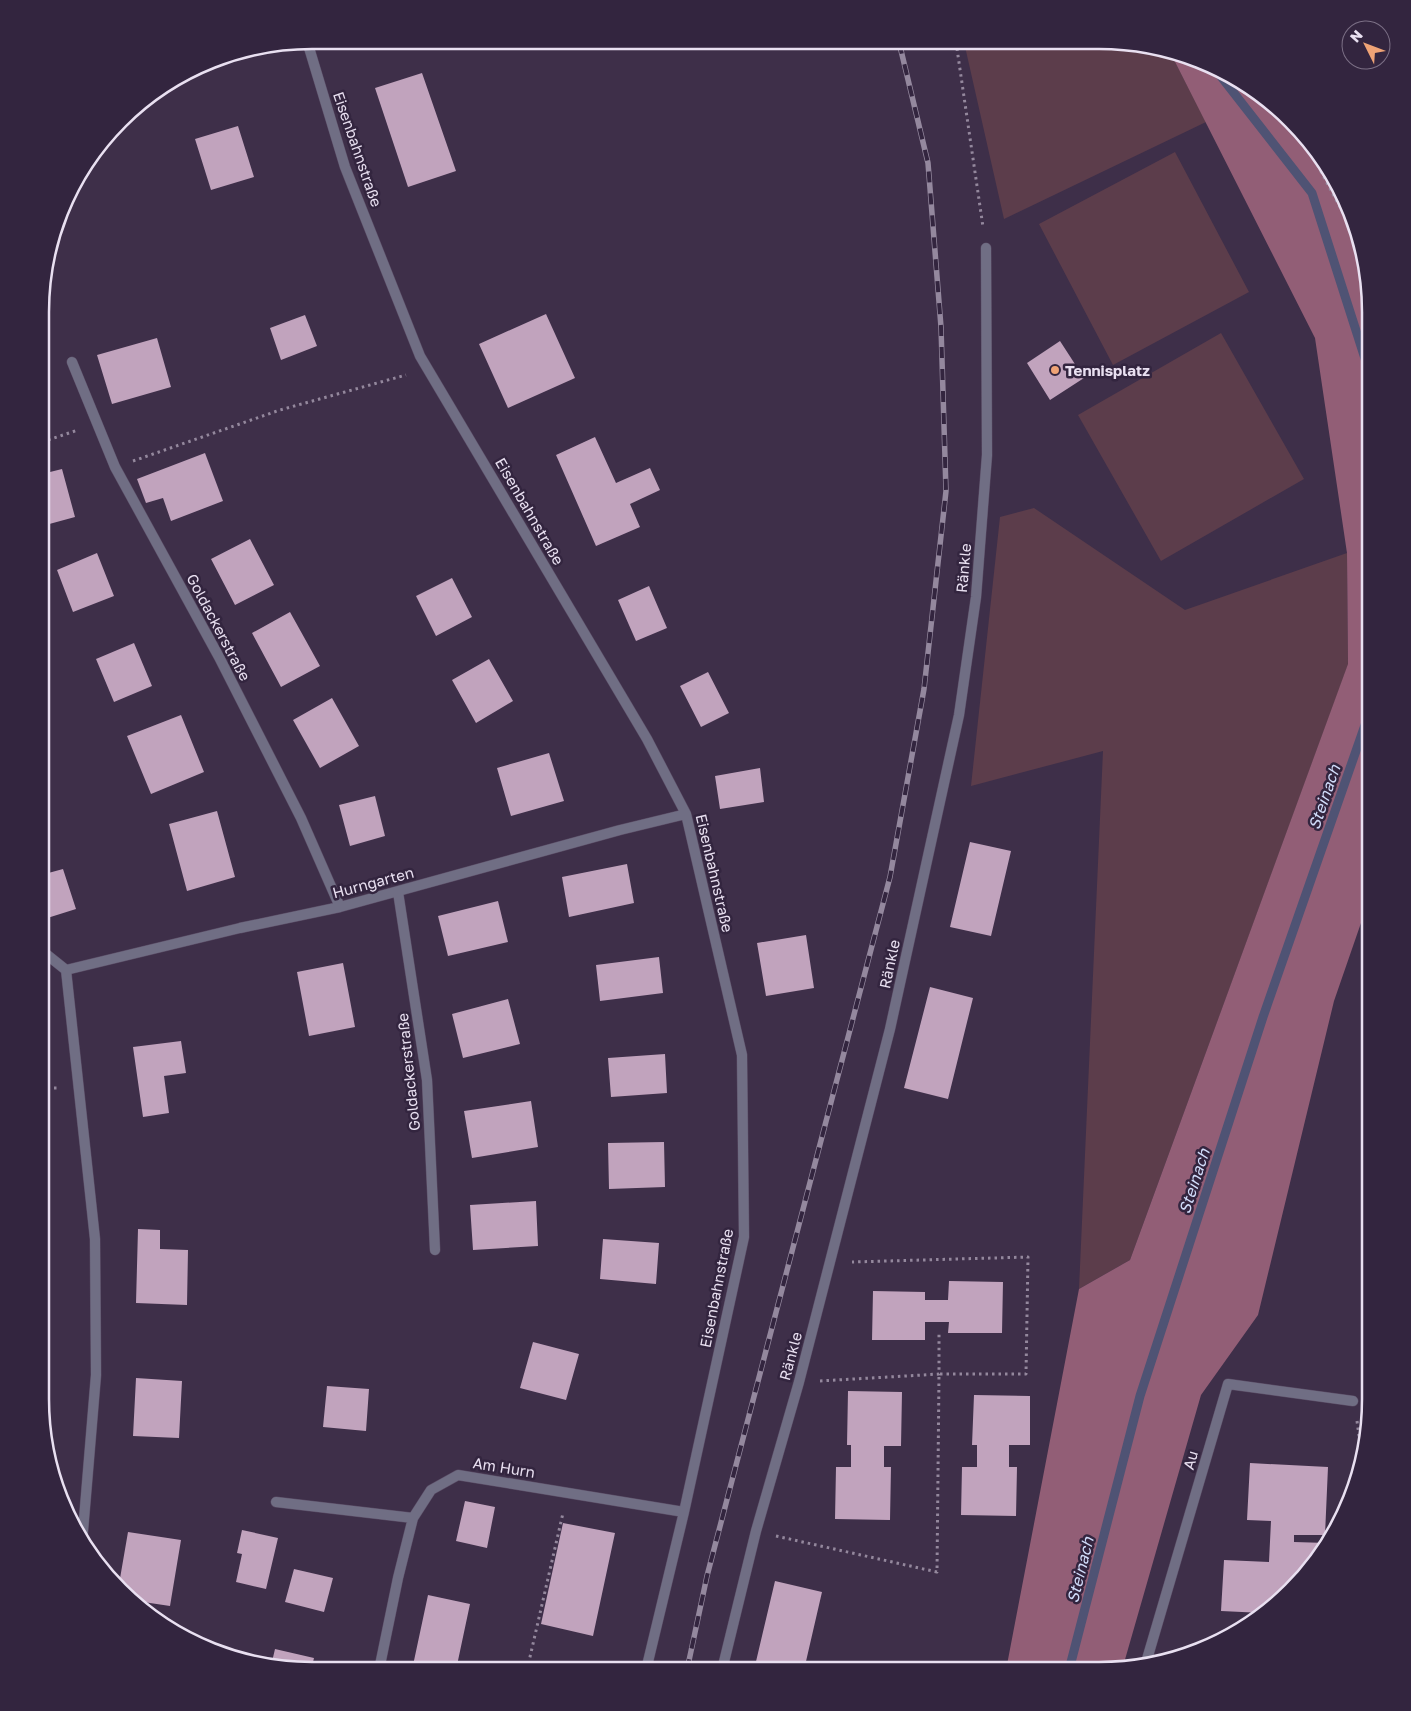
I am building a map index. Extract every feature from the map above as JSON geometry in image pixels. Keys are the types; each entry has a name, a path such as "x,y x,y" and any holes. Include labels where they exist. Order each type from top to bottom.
{"street":[{"name":"Eisenbahnstraße","path":"309,49 345,168 420,356 647,739 686,814 742,1055 744,1237 684,1512 648,1662"},
{"name":"Ränkle","path":"724,1662 756,1531 799,1382 890,1029 959,715 976,597 987,455 986,248"},
{"name":"Goldackerstraße","path":"72,362 115,467 219,657 301,818 340,907"},
{"name":"Hurngarten","path":"66,970 340,907 611,832 686,814"},
{"name":"Goldackerstraße","path":"398,892 427,1080 435,1250"},
{"path":"49,956 66,970 95,1239 96,1375 83,1529"},
{"name":"Au","path":"1148,1657 1228,1384 1354,1401"},
{"name":"Am Hurn","path":"413,1518 431,1490 458,1475 684,1512"},
{"path":"276,1502 413,1518 381,1662"}],"path":[{"path":"957,49 986,248"},
{"path":"1318,166 1342,210"},
{"path":"115,467 280,410 429,370"},
{"path":"49,440 98,424"},
{"path":"799,1382 938,1374 1026,1374 1028,1257 830,1262"},
{"path":"756,1531 937,1572 938,1331"},
{"path":"1354,1401 1359,1438"},
{"path":"529,1662 568,1493"}],"shaded area":[{"path":"966,49 1117,49 1174,60 1206,122 1004,219"},
{"path":"1174,60 1200,69 1231,84 1273,114 1297,138 1318,166 1335,195 1348,227 1357,260 1362,294 1362,920 1334,1001 1258,1315 1201,1395 1125,1661 1008,1662 1079,1289 1130,1260 1348,664 1347,553 1315,338"},
{"path":"1175,152 1249,292 1113,365 1039,224"},
{"path":"1221,333 1304,479 1161,561 1078,415"},
{"path":"1034,508 1185,610 1347,553 1348,665 1130,1260 1079,1289 1103,751 971,786 1000,517"}],"building":[{"path":"422,73 456,171 408,187 375,88"},
{"path":"238,126 254,177 211,190 195,139"},
{"path":"546,314 575,378 508,408 479,344"},
{"path":"305,315 317,346 281,360 270,328"},
{"path":"157,338 171,387 112,404 97,355"},
{"name":"Tennisplatz","path":"1060,341 1084,378 1050,400 1027,363"},
{"path":"595,437 616,483 650,468 660,490 630,504 640,527 596,546 556,455"},
{"path":"205,453 223,501 171,521 163,498 146,503 137,479"},
{"path":"62,469 75,517 49,524 49,472"},
{"path":"250,539 274,585 235,605 211,559"},
{"path":"97,553 114,596 73,612 57,570"},
{"path":"452,578 472,617 436,636 416,596"},
{"path":"649,586 667,628 636,641 618,600"},
{"path":"290,612 320,666 281,687 252,633"},
{"path":"134,643 152,686 114,702 96,659"},
{"path":"489,659 513,701 476,723 452,680"},
{"path":"708,672 729,713 701,727 680,686"},
{"path":"332,698 359,746 320,768 293,720"},
{"path":"181,715 204,772 151,794 127,736"},
{"path":"549,753 564,801 511,816 497,768"},
{"path":"760,768 764,802 720,809 715,776"},
{"path":"375,796 385,836 350,846 339,805"},
{"path":"217,811 235,877 187,891 169,824"},
{"path":"970,842 1011,851 991,936 950,927"},
{"path":"627,864 634,903 569,917 562,877"},
{"path":"63,869 76,909 49,917 49,873"},
{"path":"498,901 508,942 448,956 438,916"},
{"path":"806,935 814,988 766,996 757,943"},
{"path":"659,957 663,993 600,1001 596,965"},
{"path":"343,963 355,1027 309,1036 297,972"},
{"path":"930,987 973,998 948,1099 904,1088"},
{"path":"508,999 520,1044 463,1058 452,1014"},
{"path":"181,1041 186,1073 164,1076 169,1113 143,1117 133,1047"},
{"path":"665,1054 667,1093 611,1097 608,1058"},
{"path":"531,1101 538,1147 472,1158 464,1111"},
{"path":"664,1142 665,1187 609,1189 608,1143"},
{"path":"536,1201 538,1246 473,1250 470,1205"},
{"path":"138,1229 160,1230 160,1249 188,1250 187,1305 136,1303"},
{"path":"603,1239 659,1243 656,1284 600,1279"},
{"path":"949,1281 1003,1282 1002,1333 948,1333 949,1322 925,1322 925,1340 872,1340 873,1291 925,1292 925,1300 948,1300"},
{"path":"533,1342 579,1354 566,1400 520,1388"},
{"path":"136,1378 182,1381 179,1438 133,1436"},
{"path":"327,1386 369,1389 366,1431 323,1427"},
{"path":"848,1391 902,1392 901,1446 884,1446 884,1467 891,1467 890,1520 835,1519 836,1467 851,1467 851,1445 847,1445"},
{"path":"974,1395 1030,1396 1030,1445 1009,1445 1009,1467 1017,1467 1016,1516 961,1515 962,1467 977,1467 977,1445 972,1445"},
{"path":"1250,1463 1328,1467 1325,1534 1294,1535 1294,1542 1319,1543 1308,1559 1273,1597 1253,1613 1221,1611 1224,1560 1269,1562 1271,1521 1247,1520"},
{"path":"465,1501 495,1507 487,1548 456,1541"},
{"path":"563,1523 615,1533 593,1636 541,1624"},
{"path":"242,1530 278,1538 266,1589 236,1582 242,1554 237,1553"},
{"path":"128,1532 181,1540 170,1606 145,1602 120,1579"},
{"path":"294,1569 333,1578 324,1612 285,1602"},
{"path":"775,1581 822,1592 806,1662 756,1662"},
{"path":"428,1595 470,1604 458,1662 414,1662"},
{"path":"275,1649 314,1658 313,1662 273,1659"}],"waterway":[{"name":"Steinach","path":"1224,80 1312,193 1362,349"},
{"name":"Steinach","path":"1071,1662 1140,1396 1263,1017 1362,734"}],"railway":[{"path":"689,1662 707,1576 890,877 924,689 946,491 941,327 928,163 901,49"}],"place":[{"name":"Tennisplatz","path":"1055,370"}]}
